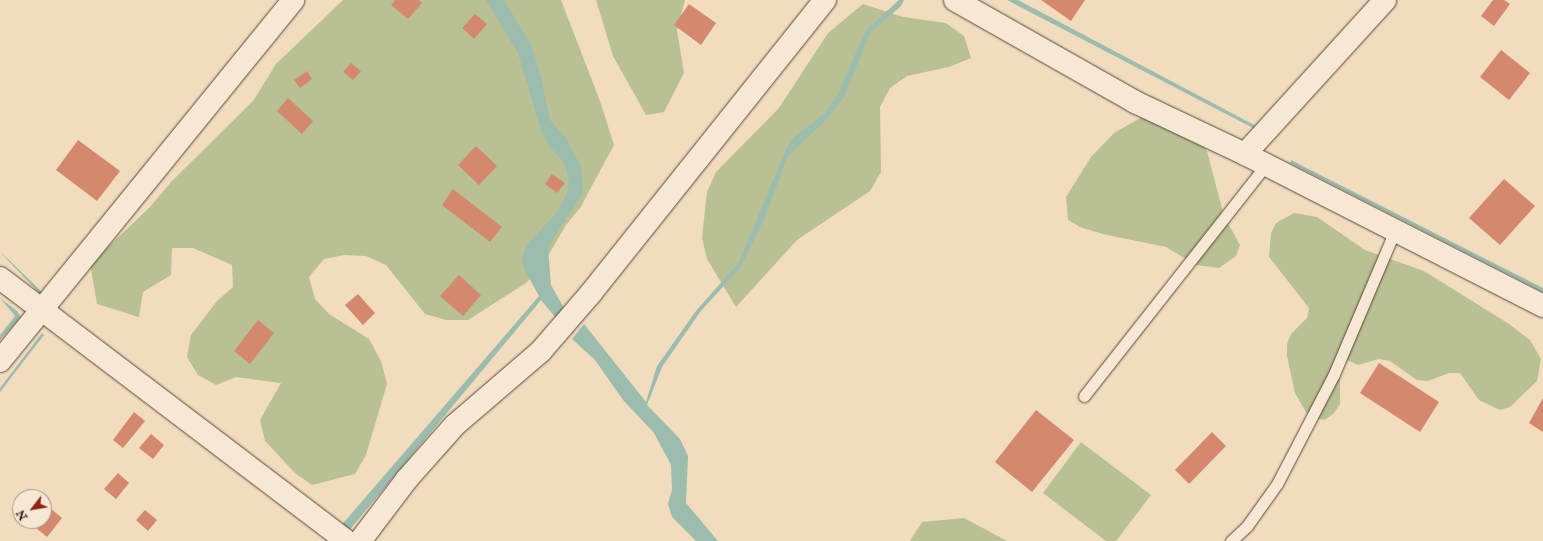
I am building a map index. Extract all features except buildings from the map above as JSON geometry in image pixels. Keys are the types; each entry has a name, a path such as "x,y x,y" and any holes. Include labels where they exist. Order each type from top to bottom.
{"street":[{"path":"0,361 293,0"},
{"path":"360,541 407,479 455,425 541,351 586,298 825,0"},
{"path":"955,0 1135,102 1245,154 1543,306"},
{"path":"1245,154 1385,0"},
{"path":"0,278 40,310 347,541"}],"lane":[{"path":"1084,396 1266,165"},
{"path":"1231,541 1247,526 1277,484 1334,374 1395,230"}],"green space":[{"path":"343,0 561,0 600,101 614,145 580,208 566,225 542,266 526,283 468,320 446,320 425,314 386,265 366,256 344,255 324,259 309,277 315,299 329,314 369,339 381,361 387,384 366,455 355,474 312,485 295,473 265,441 260,420 281,383 236,377 216,385 198,375 187,357 191,335 217,301 233,287 232,265 193,248 172,248 171,275 143,292 139,317 97,304 90,264 150,207 171,182 253,101 276,64"},
{"path":"596,0 685,0 677,30 684,73 664,112 646,115 613,56"},
{"path":"863,4 903,17 946,23 964,36 971,58 949,67 907,76 890,88 880,107 881,172 870,191 797,240 736,307 707,259 702,238 707,192 716,172 779,108 828,33"},
{"path":"1144,116 1201,142 1207,151 1224,216 1240,245 1236,256 1219,268 1196,265 1166,247 1107,235 1082,228 1068,220 1066,197 1091,157 1114,133"},
{"path":"1294,213 1317,217 1365,250 1424,271 1509,324 1530,340 1541,359 1537,381 1510,407 1500,410 1479,400 1460,373 1449,373 1428,381 1417,380 1390,361 1379,359 1358,365 1347,360 1340,369 1340,404 1334,413 1325,420 1315,418 1306,412 1295,393 1287,356 1287,344 1291,334 1307,318 1309,308 1269,257 1271,233 1276,223"},
{"path":"1081,442 1151,495 1116,541 1106,541 1043,493"},
{"path":"964,518 1007,541 910,541 922,522"}],"shaded area":[{"path":"486,0 504,0 531,45 540,73 550,120 566,138 581,167 583,193 548,247 551,285 568,315 560,323 541,300 347,533 339,528 539,296 525,271 522,261 526,246 558,211 567,193 569,179 564,163 550,147 541,130 518,53"},
{"path":"899,0 904,0 901,6 870,33 844,97 828,118 788,156 765,217 741,267 700,312 662,367 647,405 680,439 688,456 686,503 718,541 696,541 672,517 668,504 672,490 671,465 654,433 623,400 595,360 572,339 584,324 646,402 657,366 696,311 739,262 786,149 793,138 825,113 837,96 866,30"},
{"path":"1007,0 1018,0 1258,127 1255,129"},
{"path":"1291,160 1543,288 1543,292 1290,163"},
{"path":"0,252 42,292 40,294"},
{"path":"0,298 17,311 21,317 0,340 0,335 15,316"},
{"path":"42,333 44,335 0,392 0,388"}]}
